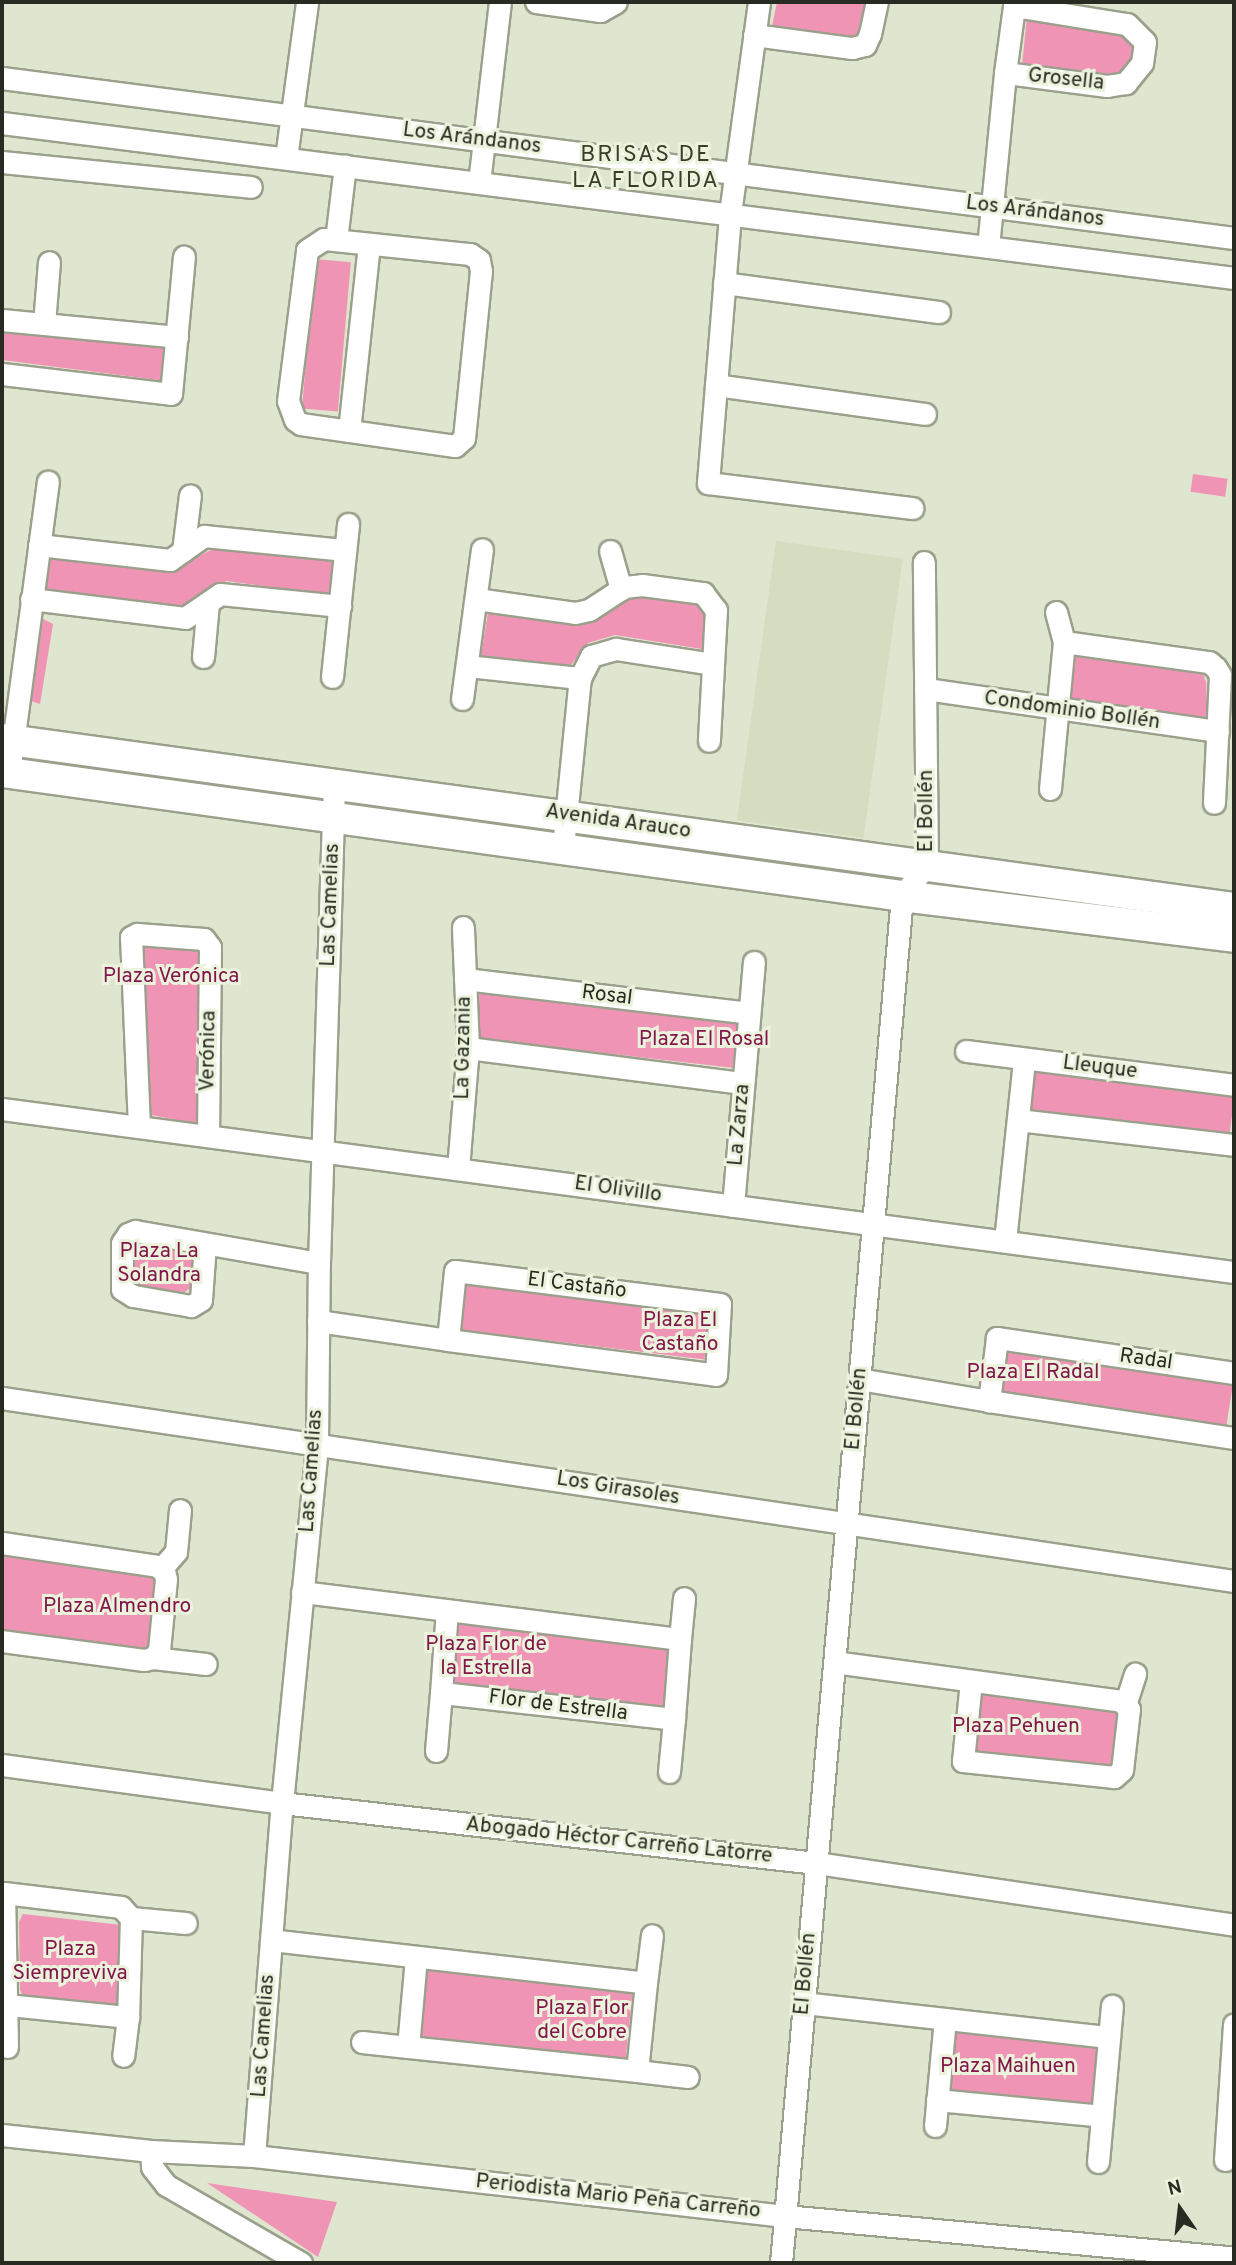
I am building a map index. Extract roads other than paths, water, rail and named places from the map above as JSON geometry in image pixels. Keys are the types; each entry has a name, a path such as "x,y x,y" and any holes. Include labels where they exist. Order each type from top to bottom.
{"street":[{"path":"286,158 307,2"},
{"path":"479,183 500,2"},
{"path":"536,2 600,11 616,2"},
{"path":"759,2 730,215 708,483 912,508"},
{"path":"754,35 852,48 865,44 877,2"},
{"name":"Grosella","path":"988,247 1005,73 1014,6 1127,24 1145,42 1142,63 1126,83 1107,86 1005,73"},
{"name":"Los Arándanos","path":"2,78 1234,238"},
{"name":"Los Arándanos","path":"2,123 1234,278"},
{"path":"2,163 251,187"},
{"path":"335,240 345,166"},
{"path":"324,239 335,240 470,254 479,260 480,285 464,438 454,446 295,421 288,401 307,250 324,239"},
{"path":"349,431 369,244"},
{"path":"2,374 171,394 184,257"},
{"path":"44,324 50,262"},
{"path":"724,283 939,312"},
{"path":"2,320 177,337"},
{"path":"716,385 925,414"},
{"path":"5,773 48,482"},
{"path":"183,551 190,495"},
{"path":"332,677 348,524"},
{"path":"39,545 170,560 204,536 345,550"},
{"path":"462,699 482,550"},
{"path":"610,551 621,589"},
{"name":"El Bollén","path":"780,2263 902,896 928,864 924,562"},
{"path":"475,599 575,613 589,610 621,589 642,585 703,593 716,610 709,741"},
{"path":"31,599 186,618 220,594 340,606"},
{"path":"203,657 208,603"},
{"path":"1050,789 1064,642 1056,612"},
{"path":"1064,642 1209,662 1220,675 1214,803"},
{"path":"563,847 580,678 591,656 616,649 713,664"},
{"path":"467,666 580,678"},
{"name":"Condominio Bollén","path":"926,690 1218,731"},
{"name":"Avenida Arauco","path":"8,740 1234,908"},
{"name":"Avenida Arauco","path":"5,773 563,847 902,896 1234,937"},
{"name":"Las Camelias","path":"254,2156 282,1802 317,1444 319,1263 334,784"},
{"name":"La Gazania","path":"458,1169 468,1048 463,927"},
{"name":"Verónica","path":"139,1127 131,937 137,934 204,939 210,947 208,1136"},
{"name":"La Zarza","path":"733,1206 754,962"},
{"name":"Rosal","path":"465,979 750,1013"},
{"path":"468,1048 743,1083"},
{"name":"Lleuque","path":"967,1051 1234,1085"},
{"path":"1005,1241 1024,1059"},
{"name":"El Olivillo","path":"2,1109 1234,1272"},
{"path":"1018,1120 1234,1145"},
{"path":"205,1244 201,1300 191,1306 133,1296 122,1289 122,1243 128,1234 135,1231 319,1263"},
{"name":"El Castaño","path":"318,1321 448,1340 716,1375 720,1304 455,1271 448,1340"},
{"name":"Radal","path":"989,1401 997,1338 1234,1373"},
{"path":"859,1379 1234,1438"},
{"name":"Los Girasoles","path":"2,1398 1234,1581"},
{"path":"161,1569 176,1552 180,1510"},
{"path":"2,1543 157,1566 161,1569 166,1579 159,1650 153,1658"},
{"path":"302,1592 680,1639"},
{"path":"669,1772 684,1598"},
{"path":"436,1751 447,1610"},
{"path":"2,1641 144,1660 153,1658 206,1664"},
{"path":"834,1662 1121,1701 1127,1707"},
{"path":"971,1681 963,1761 1114,1777 1122,1770 1127,1707 1135,1674"},
{"name":"Flor de Estrella","path":"441,1693 674,1719"},
{"name":"Abogado Héctor Carreño Latorre","path":"2,1765 282,1802 816,1863 1234,1925"},
{"path":"7,2047 3,1893 121,1907 131,1918 186,1923"},
{"path":"123,2056 128,2017 131,1918"},
{"path":"637,2071 652,1935"},
{"path":"271,1940 646,1983"},
{"path":"408,2048 416,1957"},
{"path":"804,2003 1109,2037"},
{"path":"7,2005 128,2017"},
{"path":"1098,2162 1112,2006"},
{"path":"935,2126 945,2019"},
{"path":"1225,2160 1231,2133 1234,2024"},
{"path":"362,2042 688,2077"},
{"path":"937,2100 1102,2116"},
{"name":"Periodista Mario Peña Carreño","path":"2,2135 151,2151 254,2156 785,2216 1234,2258"},
{"path":"151,2151 152,2167 166,2185 301,2263"}],"district":[{"name":"BRISAS DE LA FLORIDA","path":"646,169"}],"park label":[{"name":"Plaza Verónica","path":"171,977"},
{"name":"Plaza El Rosal","path":"704,1040"},
{"name":"Plaza La Solandra","path":"159,1264"},
{"name":"Plaza El Castaño","path":"680,1333"},
{"name":"Plaza El Radal","path":"1033,1373"},
{"name":"Plaza Almendro","path":"117,1607"},
{"name":"Plaza Flor de la Estrella","path":"486,1657"},
{"name":"Plaza Pehuen","path":"1016,1727"},
{"name":"Plaza Siempreviva","path":"70,1962"},
{"name":"Plaza Flor del Cobre","path":"582,2021"},
{"name":"Plaza Maihuen","path":"1008,2067"}]}
